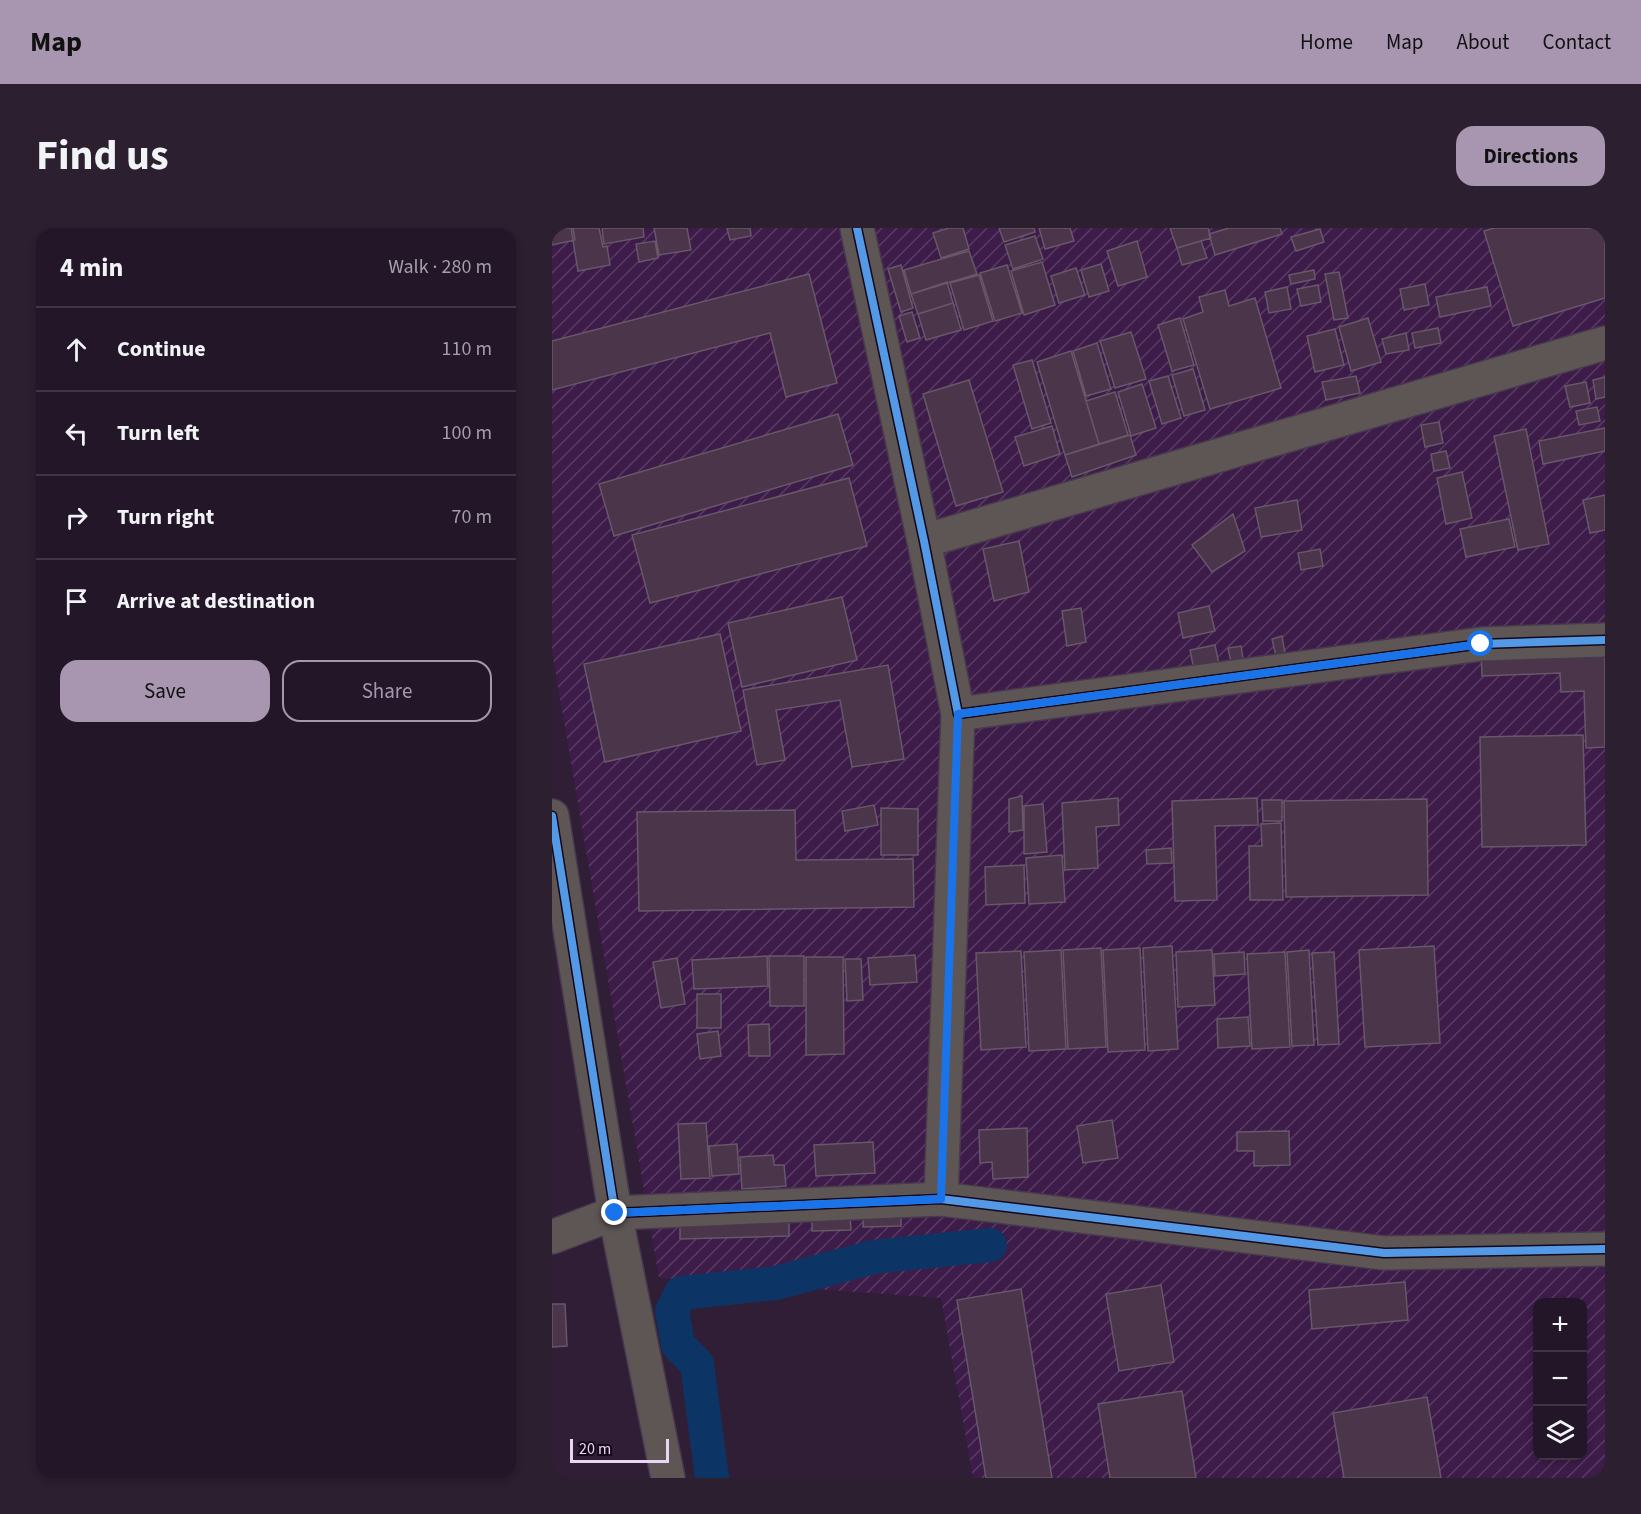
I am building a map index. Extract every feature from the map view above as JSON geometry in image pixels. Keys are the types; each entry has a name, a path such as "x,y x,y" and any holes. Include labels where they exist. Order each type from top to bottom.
{"street":[{"path":"856,228 924,541 958,714 941,1199"},
{"path":"924,541 1605,344"},
{"path":"958,714 1481,644 1605,640"},
{"path":"552,816 615,1213 669,1478"},
{"path":"552,1237 615,1213 941,1199 1384,1253 1605,1249"}],"shaded area":[{"path":"552,228 1605,228 1605,1478 973,1478 941,1298 659,1278 552,651"}],"building":[{"path":"552,228 573,228 575,240 552,245"},
{"path":"571,228 599,228 603,247 607,246 610,265 578,271"},
{"path":"602,228 643,228 644,237 604,244"},
{"path":"654,228 687,228 691,250 659,255"},
{"path":"727,228 750,228 751,236 730,240"},
{"path":"949,228 963,228 969,249 941,258 933,233"},
{"path":"999,228 1034,228 1035,232 1004,242"},
{"path":"1039,228 1070,228 1074,241 1045,249"},
{"path":"1170,228 1208,228 1211,238 1177,248"},
{"path":"1229,228 1280,228 1282,234 1215,255 1209,234"},
{"path":"1494,228 1605,228 1605,298 1513,326 1484,231"},
{"path":"1320,229 1324,242 1296,251 1291,237"},
{"path":"1035,236 1043,259 1013,269 1005,245"},
{"path":"655,241 658,258 639,262 636,244"},
{"path":"1137,241 1147,277 1118,286 1107,251"},
{"path":"1201,241 1207,258 1182,265 1177,248"},
{"path":"969,251 977,274 911,294 904,270"},
{"path":"1042,262 1055,305 1024,315 1011,271"},
{"path":"1101,264 1109,291 1089,297 1081,270"},
{"path":"901,265 913,308 901,312 888,269"},
{"path":"1007,265 1022,313 995,321 980,273"},
{"path":"1076,268 1085,295 1059,303 1051,276"},
{"path":"1314,270 1315,279 1291,284 1289,275"},
{"path":"1339,272 1348,318 1334,320 1325,274"},
{"path":"809,274 837,383 786,397 770,333 552,390 552,341"},
{"path":"979,275 993,321 964,330 950,283"},
{"path":"947,282 953,303 918,314 911,294"},
{"path":"1425,284 1429,305 1404,310 1400,289"},
{"path":"1318,285 1321,302 1301,306 1297,289"},
{"path":"1287,287 1291,309 1269,313 1265,292"},
{"path":"1487,287 1491,306 1440,317 1436,297"},
{"path":"1225,290 1229,306 1255,298 1281,388 1210,409 1183,319 1203,312 1199,297"},
{"path":"953,303 961,330 926,340 918,314"},
{"path":"912,312 920,338 907,342 899,316"},
{"path":"1180,318 1194,365 1172,371 1158,325"},
{"path":"1368,318 1381,362 1351,371 1339,327"},
{"path":"1438,328 1441,343 1415,348 1412,333"},
{"path":"1335,329 1344,365 1315,372 1307,336"},
{"path":"1131,332 1146,379 1115,388 1100,341"},
{"path":"1406,333 1409,350 1386,354 1382,339"},
{"path":"1097,343 1111,389 1086,396 1073,351"},
{"path":"1071,351 1099,444 1065,455 1037,362"},
{"path":"1032,360 1051,423 1032,429 1013,365"},
{"path":"1193,369 1205,410 1184,416 1172,375"},
{"path":"1168,376 1181,418 1162,424 1149,381"},
{"path":"1356,376 1360,393 1326,400 1322,382"},
{"path":"1605,377 1605,397 1596,399 1593,380"},
{"path":"969,380 1003,492 956,506 923,394"},
{"path":"1586,382 1590,403 1570,407 1565,386"},
{"path":"1142,384 1156,428 1131,436 1118,392"},
{"path":"1115,392 1128,435 1099,444 1086,401"},
{"path":"1597,407 1600,421 1579,425 1576,411"},
{"path":"838,414 853,465 614,536 599,484"},
{"path":"1439,422 1443,443 1425,447 1421,425"},
{"path":"1052,426 1060,454 1024,466 1015,437"},
{"path":"1605,428 1605,451 1543,464 1539,441"},
{"path":"1526,429 1549,544 1518,550 1494,436"},
{"path":"1130,435 1136,455 1072,477 1065,455"},
{"path":"1446,451 1450,468 1434,471 1431,454"},
{"path":"1462,472 1472,518 1446,524 1437,478"},
{"path":"849,478 867,546 650,603 632,535"},
{"path":"1605,495 1605,530 1590,533 1583,500"},
{"path":"1297,500 1302,530 1261,537 1255,508"},
{"path":"1233,514 1245,551 1212,572 1192,545"},
{"path":"1509,519 1515,547 1466,557 1460,529"},
{"path":"1019,541 1029,592 994,601 983,549"},
{"path":"1320,549 1323,566 1301,570 1298,553"},
{"path":"842,597 857,660 742,687 728,623"},
{"path":"1209,606 1215,631 1183,638 1178,613"},
{"path":"1081,608 1086,642 1067,646 1062,611"},
{"path":"720,634 741,731 605,762 584,664"},
{"path":"1282,636 1285,654 1276,656 1272,639"},
{"path":"1215,645 1220,669 1195,675 1190,650"},
{"path":"1605,645 1605,747 1586,748 1584,691 1561,692 1560,673 1482,676 1481,650"},
{"path":"1241,646 1244,665 1232,667 1228,648"},
{"path":"888,665 904,759 852,767 840,700 776,710 785,760 757,765 743,690"},
{"path":"1583,735 1586,845 1482,847 1480,737"},
{"path":"1022,796 1023,830 1009,832 1009,799"},
{"path":"1118,798 1119,825 1096,827 1098,868 1065,870 1062,803"},
{"path":"1257,798 1258,825 1215,826 1217,900 1175,901 1172,801"},
{"path":"1427,799 1428,895 1286,897 1284,801"},
{"path":"1262,800 1282,800 1282,821 1263,821"},
{"path":"1043,804 1047,852 1024,854 1024,806"},
{"path":"874,805 878,825 845,831 842,811"},
{"path":"881,808 918,809 918,855 881,855"},
{"path":"795,810 796,860 913,859 914,907 639,911 637,812"},
{"path":"1281,823 1283,900 1250,900 1249,846 1262,846 1261,824"},
{"path":"1171,848 1172,863 1147,864 1146,850"},
{"path":"1062,855 1065,902 1029,904 1026,858"},
{"path":"1024,865 1025,903 986,905 985,867"},
{"path":"1172,946 1178,1049 1148,1051 1143,948"},
{"path":"1434,946 1440,1043 1365,1047 1359,950"},
{"path":"1101,948 1106,1047 1068,1049 1063,950"},
{"path":"1140,948 1145,1050 1108,1052 1103,950"},
{"path":"1061,950 1066,1049 1029,1051 1024,952"},
{"path":"1212,950 1215,1005 1178,1007 1176,952"},
{"path":"1309,950 1314,1045 1292,1046 1287,952"},
{"path":"1021,951 1026,1047 981,1050 976,953"},
{"path":"1244,952 1245,974 1215,976 1214,954"},
{"path":"1285,952 1290,1047 1252,1049 1247,954"},
{"path":"1334,952 1339,1044 1318,1045 1312,953"},
{"path":"915,955 917,982 870,985 868,958"},
{"path":"767,956 768,986 694,989 692,960"},
{"path":"769,956 804,956 804,1006 770,1006"},
{"path":"806,957 843,957 844,1054 806,1055"},
{"path":"677,958 685,1004 661,1008 653,962"},
{"path":"845,959 861,959 863,1000 847,1001"},
{"path":"697,994 721,994 721,1028 697,1028"},
{"path":"1248,1017 1250,1046 1218,1048 1217,1019"},
{"path":"769,1024 770,1056 749,1056 748,1025"},
{"path":"718,1031 721,1056 700,1059 697,1034"},
{"path":"1112,1120 1118,1158 1083,1163 1077,1126"},
{"path":"706,1123 710,1178 681,1179 678,1124"},
{"path":"1027,1128 1028,1177 993,1179 992,1162 980,1163 979,1130"},
{"path":"1289,1131 1290,1165 1254,1166 1254,1151 1237,1151 1237,1132"},
{"path":"873,1142 875,1173 816,1176 814,1145"},
{"path":"737,1144 739,1174 712,1176 709,1146"},
{"path":"773,1155 774,1165 784,1165 786,1186 742,1189 740,1157"},
{"path":"901,1213 901,1226 863,1227 863,1215"},
{"path":"789,1216 789,1236 680,1239 680,1219"},
{"path":"850,1217 851,1230 812,1231 812,1218"},
{"path":"1405,1282 1408,1320 1312,1329 1309,1290"},
{"path":"1161,1285 1174,1362 1119,1371 1106,1294"},
{"path":"1021,1289 1052,1478 986,1478 957,1300"},
{"path":"552,1304 565,1304 567,1346 552,1347"},
{"path":"1182,1391 1196,1478 1110,1478 1098,1404"},
{"path":"1427,1397 1441,1478 1344,1478 1333,1413"}],"waterway":[{"path":"712,1478 697,1364 678,1345 672,1311 681,1293 776,1283 873,1257 990,1245"}],"cycle path":[{"path":"857,228 924,541 958,714 1481,644 1605,640"},
{"path":"552,816 615,1213 941,1199 1384,1253 1605,1249"}],"route":[{"path":"615,1213 941,1199 958,714 1481,644"}]}
